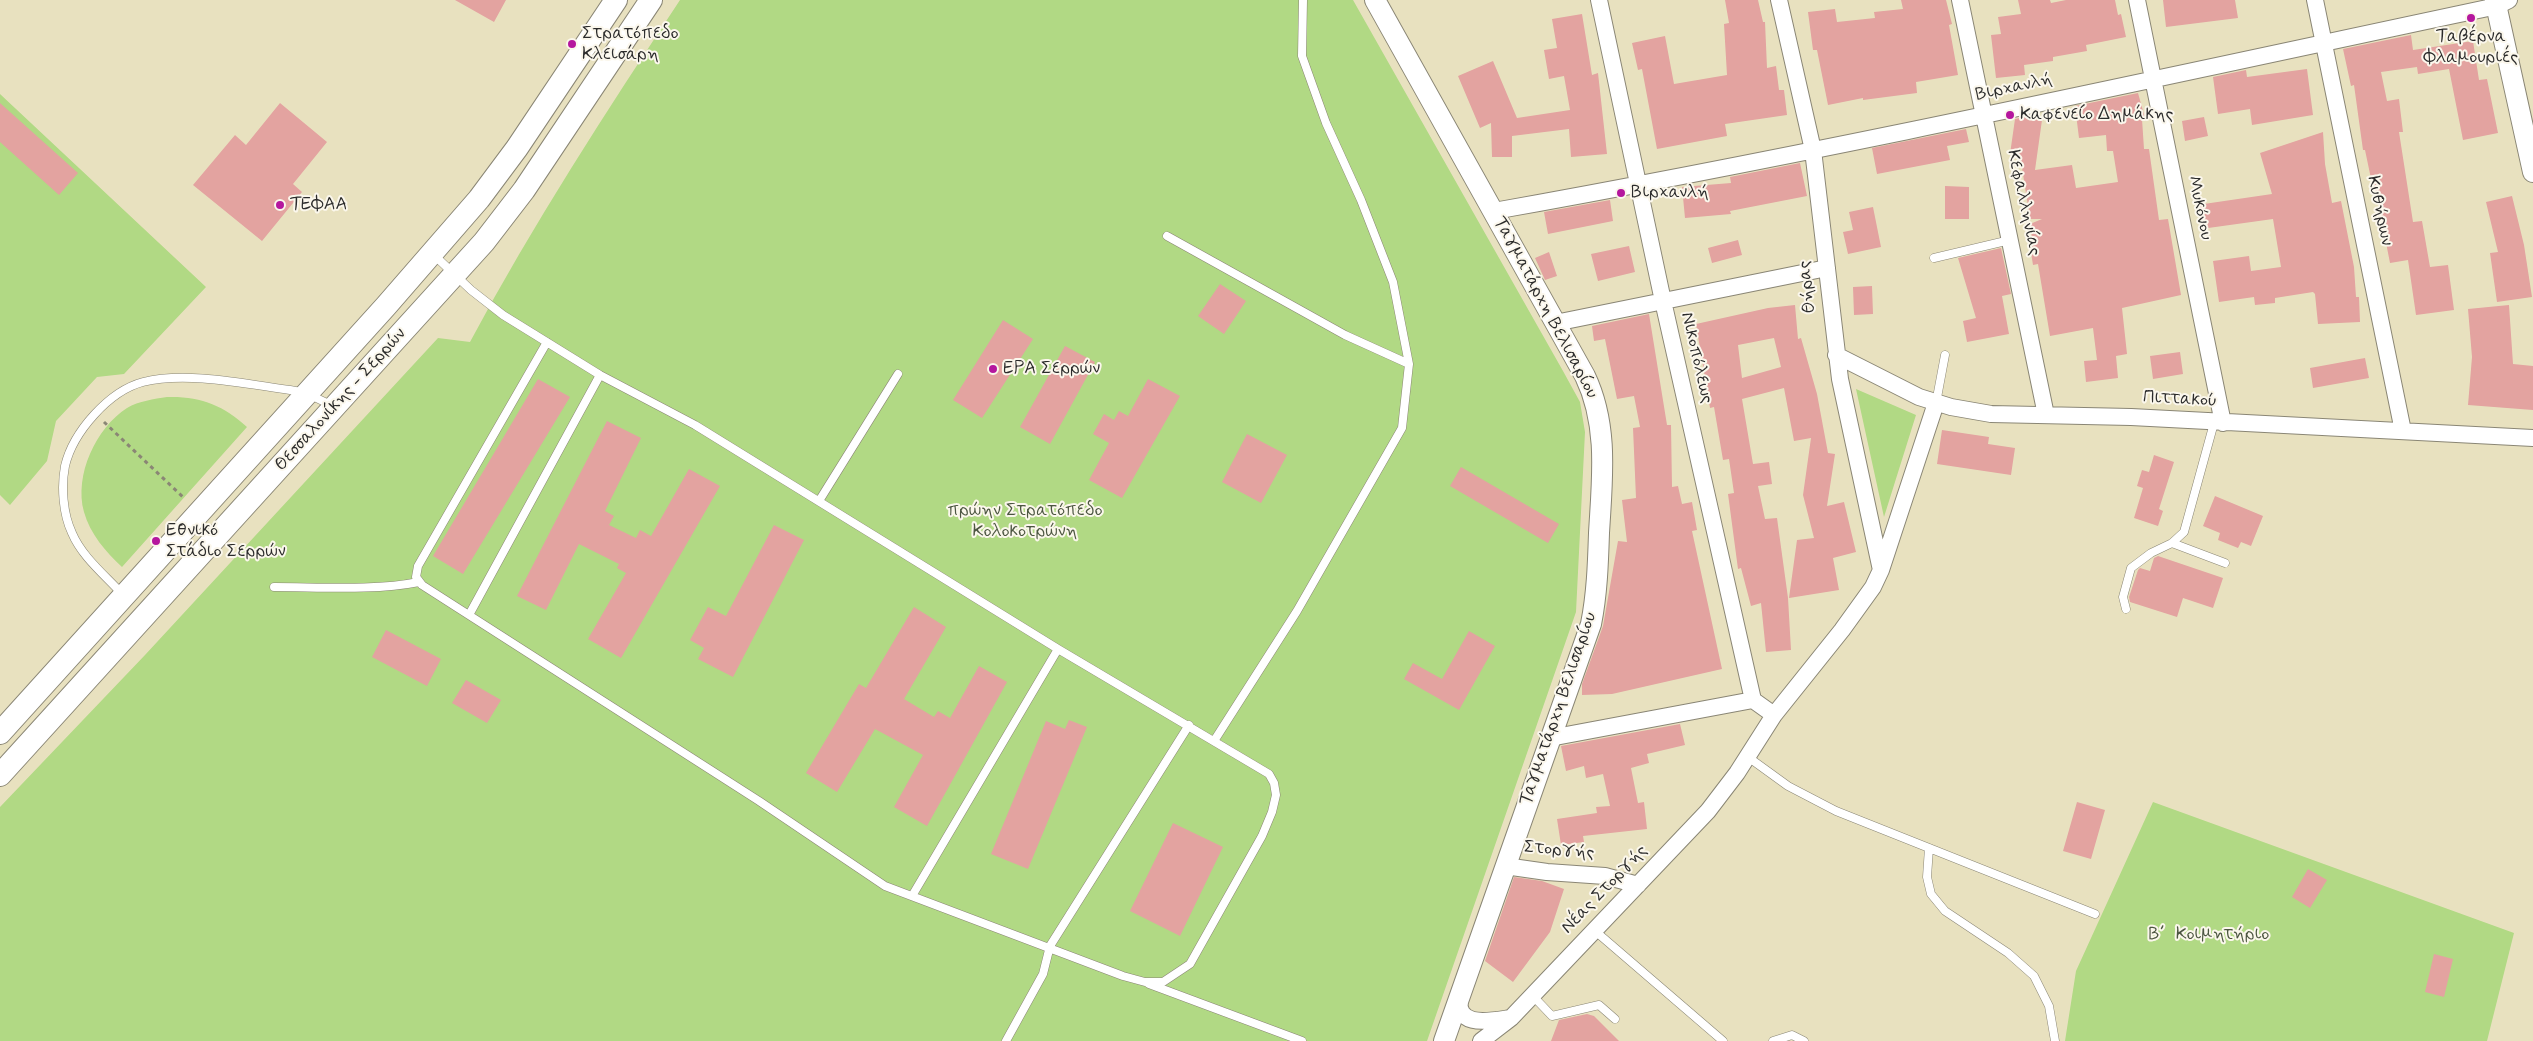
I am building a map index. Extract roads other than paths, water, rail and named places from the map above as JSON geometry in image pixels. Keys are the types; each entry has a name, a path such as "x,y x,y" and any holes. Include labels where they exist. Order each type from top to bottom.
{"main road":[{"name":"Θεσσαλονίκης - Σερρών","path":"0,733 198,511 433,254 518,148 616,0"},
{"name":"Θεσσαλονίκης - Σερρών","path":"0,776 455,276 524,190 651,0"}],"street":[{"name":"Ταγματάρχη Βελισαρίου","path":"1375,0 1494,211 1594,398 1600,424 1603,456 1594,610 1582,652 1444,1041"},
{"name":"Νικοπόλεως","path":"1599,0 1663,301 1753,700"},
{"name":"Θήρας","path":"1779,0 1813,150 1836,355 1852,440 1881,570"},
{"name":"Κεφαλληνίας","path":"1960,0 2046,415"},
{"name":"Μυκόνου","path":"2137,0 2219,423"},
{"name":"Κυθήρων","path":"2315,0 2404,431"},
{"name":"Βιρχανλή","path":"1494,211 1638,185 2153,80 2501,2"},
{"path":"2501,2 2527,116 2533,172"},
{"path":"1555,323 1827,268"},
{"name":"Πιττακού","path":"1836,355 1891,385 1936,403 1992,414 2533,438"},
{"name":"Νέας Στοργής","path":"1482,1041 1510,1018 1708,810 1748,758 1774,715 1865,600 1881,570 1936,403"},
{"path":"1550,738 1753,700 1774,715"},
{"name":"Στοργής","path":"1505,866 1540,872 1605,876 1638,885"},
{"path":"1461,992 1458,1005 1464,1016 1474,1021 1510,1018"}],"lane":[{"path":"1214,741 1297,611 1402,428 1409,364 1393,282 1361,200 1326,124 1302,56 1303,0"},
{"path":"1167,236 1344,335 1409,364"},
{"path":"1934,258 2010,240"},
{"path":"433,254 455,276 503,315 600,375 695,425 819,500 1058,650 1189,725 1269,774 1274,783 1276,795 1272,812 1262,836 1190,964 1163,982 1145,982"},
{"path":"547,342 418,566 416,576 418,582 759,801 885,886 1302,1041"},
{"path":"1936,403 1945,355"},
{"path":"819,500 898,374"},
{"path":"469,615 600,375"},
{"path":"124,596 78,546 67,518 64,490 66,465 79,435 96,414 125,390 143,382 162,379 221,381 306,393 335,407"},
{"path":"2126,608 2123,597 2131,568 2151,553 2172,543 2184,532 2219,423"},
{"path":"2172,543 2225,563"},
{"path":"274,587 337,587 418,582"},
{"path":"912,896 1058,650"},
{"path":"1006,1041 1043,974 1050,946 1189,725"},
{"path":"1748,758 1807,797 1871,826 2095,914"},
{"path":"1929,848 1926,877 1931,894 1944,911 2008,953 2034,976 2048,1006 2055,1041"},
{"path":"1594,930 1723,1041"},
{"path":"1532,995 1552,1016 1599,1005 1615,1019"},
{"path":"1773,1041 1780,1037 1792,1035 1804,1041"}],"place":[{"name":"Ταβέρνα Φλαμουριές","path":"2471,18"},
{"name":"Στρατόπεδο Κλεισάρη","path":"572,44"},
{"name":"Καφενείο Δημάκης","path":"2010,115"},
{"name":"Βιρχανλή","path":"1621,193"},
{"name":"ΤΕΦΑΑ","path":"280,205"},
{"name":"ΕΡΑ Σερρών","path":"993,369"},
{"name":"Εθνικό Στάδιο Σερρών","path":"156,541"}],"park label":[{"name":"πρώην Στρατόπεδο Κολοκοτρώνη","path":"1025,521"},
{"name":"Β΄ Κοιμητήριο","path":"2209,935"}]}
